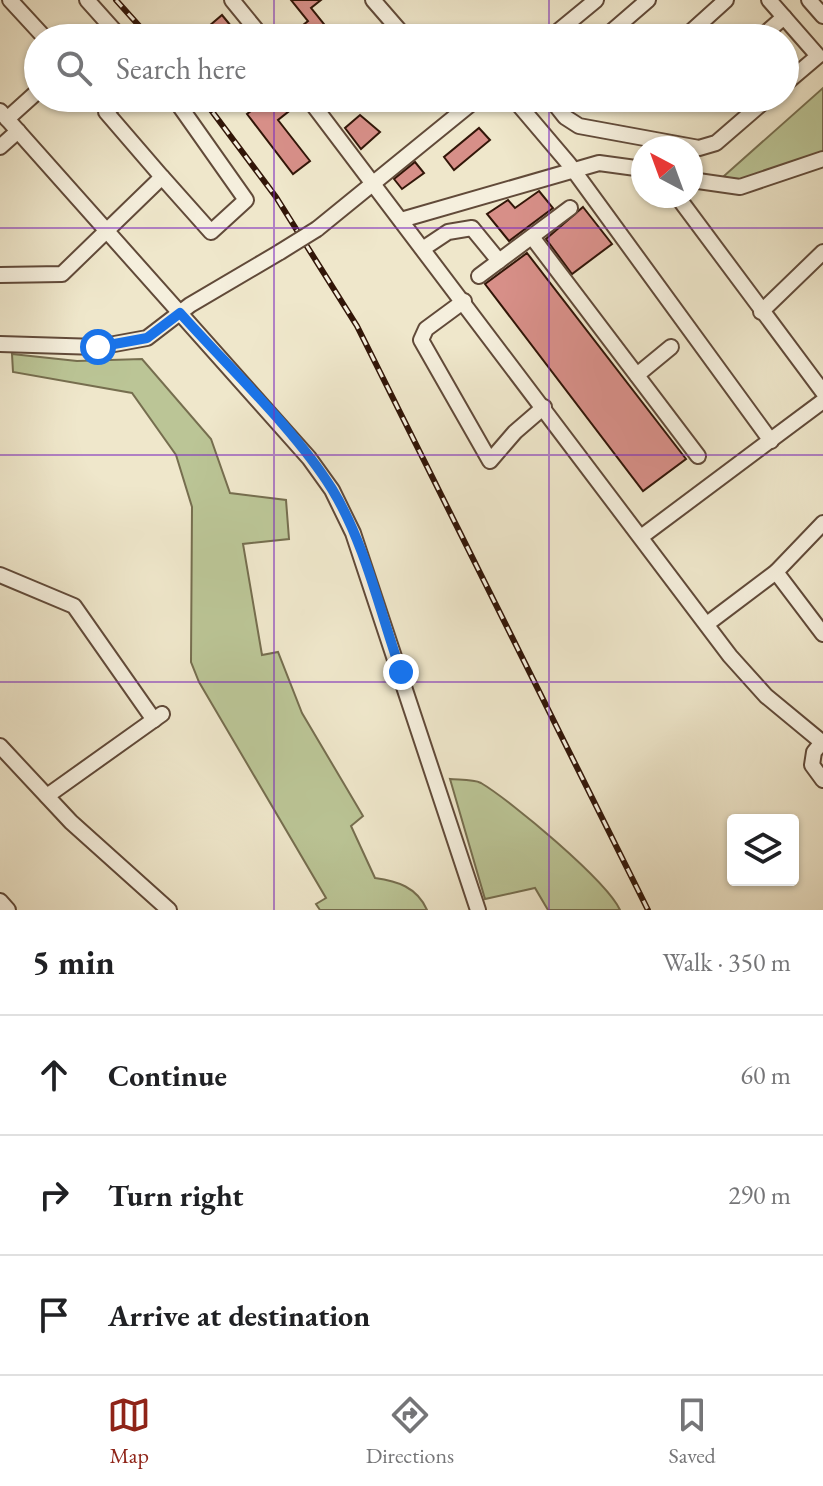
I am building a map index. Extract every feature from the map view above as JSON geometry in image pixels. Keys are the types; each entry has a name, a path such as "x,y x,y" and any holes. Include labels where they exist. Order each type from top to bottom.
{"street":[{"path":"10,0 32,24"},
{"path":"87,0 109,24"},
{"path":"373,0 389,24"},
{"path":"567,24 596,0"},
{"path":"620,24 648,0"},
{"path":"699,24 726,0"},
{"path":"769,0 790,24"},
{"path":"809,0 823,16"},
{"path":"240,3 254,24"},
{"path":"776,24 784,17"},
{"path":"799,34 818,56 799,72"},
{"path":"24,101 3,115 309,458 332,490 353,533 478,910"},
{"path":"106,112 211,232 246,200 184,112"},
{"path":"320,112 750,680 822,742 814,752 812,765 823,780"},
{"path":"0,344 122,345 147,338 180,313 317,229 375,185 452,112"},
{"path":"525,112 574,171 771,441"},
{"path":"561,112 579,126 699,148 716,143 752,112"},
{"path":"0,147 18,131"},
{"path":"703,182 740,187 823,159"},
{"path":"401,220 413,214 606,162 631,167"},
{"path":"0,275 62,274 162,177"},
{"path":"479,276 570,208"},
{"path":"686,208 823,392"},
{"path":"424,248 448,232 472,228 499,261"},
{"path":"532,237 698,456"},
{"path":"761,312 823,252"},
{"path":"464,301 426,329 421,340 490,461 515,432 544,407"},
{"path":"637,375 671,347"},
{"path":"641,537 823,401"},
{"path":"707,624 776,572 823,523"},
{"path":"776,572 823,634"},
{"path":"0,575 74,606 158,717 47,796"},
{"path":"0,746 47,796 169,910"},
{"path":"0,901 8,910"}],"green space":[{"path":"823,88 823,154 777,171 734,181 724,176 799,112"},
{"path":"12,354 77,361 142,359 211,439 230,493 286,500 289,539 243,544 262,655 278,652 302,713 363,816 351,826 375,878 406,886 418,896 427,910 320,910 316,904 326,898 199,682 191,662 192,507 176,455 132,393 13,372"},
{"path":"450,779 481,783 513,806 597,880 620,910 548,910 535,888 485,899"}],"building":[{"path":"291,0 321,0 311,8 324,24 304,24 308,21"},
{"path":"222,15 229,24 211,24"},
{"path":"288,112 278,120 310,161 293,174 247,114"},
{"path":"360,115 380,132 361,149 345,128"},
{"path":"479,128 490,140 454,170 444,157"},
{"path":"415,162 424,173 402,189 394,179"},
{"path":"539,191 553,208 509,241 487,214 508,200 515,208"},
{"path":"583,207 612,244 572,274 546,239"},
{"path":"527,253 686,459 643,491 485,284"}],"railway":[{"path":"116,0 137,24"},
{"path":"212,112 276,197 357,326 648,910"}],"route":[{"path":"98,347 147,338 180,313 309,458 332,490 353,533 401,672"}]}
